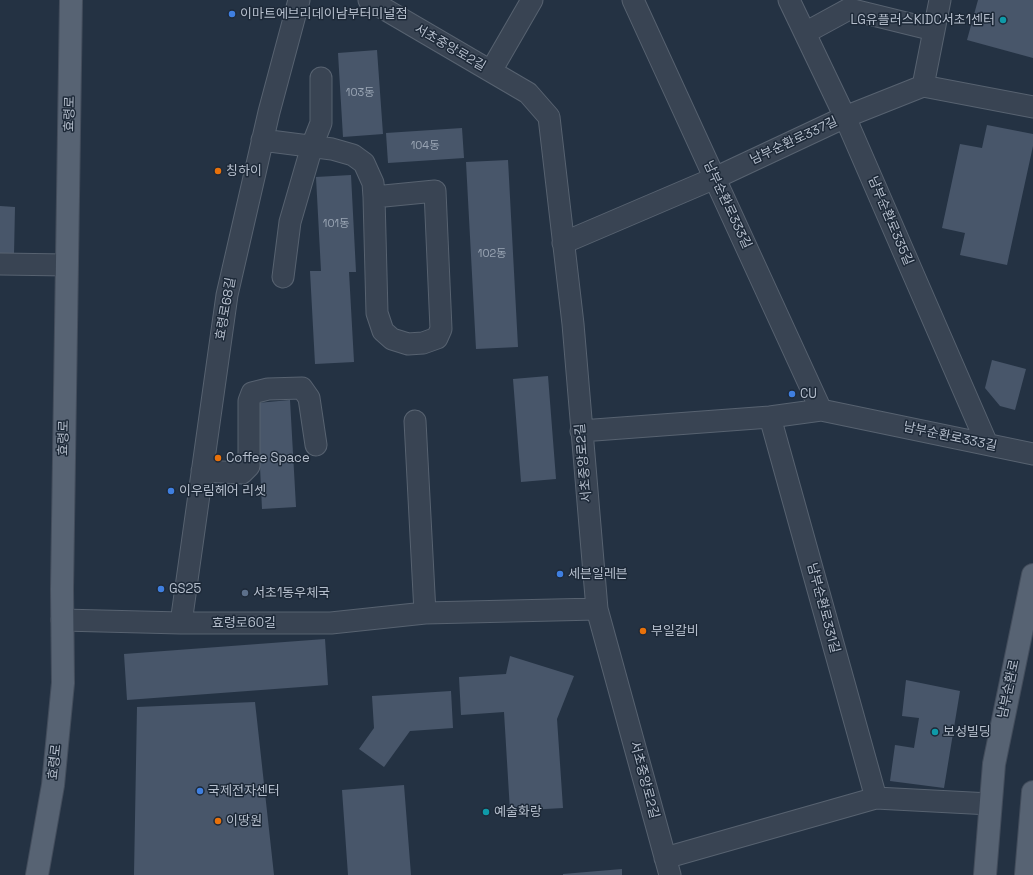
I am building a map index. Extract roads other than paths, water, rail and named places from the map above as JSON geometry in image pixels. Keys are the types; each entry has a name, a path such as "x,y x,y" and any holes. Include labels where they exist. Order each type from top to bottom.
{"main road":[{"name":"효령로","path":"37,875 52,786 63,683 62,620 71,0"},
{"name":"남부순환로","path":"985,875 994,764 1000,728 1033,575"},
{"path":"1026,875 1033,792"}],"street":[{"name":"효령로68길","path":"181,623 227,295 262,140 299,0"},
{"name":"서초중앙로2길","path":"369,0 528,93 549,117 572,324 597,609 668,867"},
{"name":"서초중앙로2길","path":"490,71 532,0"},
{"name":"남부순환로333길","path":"634,0 821,410"},
{"name":"남부순환로335길","path":"789,0 845,117 987,444"},
{"path":"940,0 922,86 1033,107"},
{"path":"805,34 848,9 934,30"},
{"path":"283,276 290,222 312,146 321,123 321,78"},
{"name":"남부순환로337길","path":"563,242 715,178 845,117 922,86"},
{"path":"262,140 312,146 353,155 364,163 373,183 377,313 383,331 392,339 408,344 423,343 437,338 441,329 435,191 374,197"},
{"path":"0,264 67,265"},
{"path":"202,471 242,473 249,466 249,401 252,392 268,389 302,388 309,398 316,445"},
{"name":"남부순환로333길","path":"581,431 770,418 821,410 1033,454"},
{"name":"남부순환로331길","path":"770,418 876,798"},
{"path":"415,421 425,613"},
{"name":"효령로60길","path":"62,620 181,623 331,623 425,613 597,609"},
{"path":"668,867 876,798 990,804"}],"place":[{"name":"이마트에브리데이남부터미널점","path":"232,14"},
{"name":"LG유플러스KIDC서초1센터","path":"1003,20"},
{"name":"칭하이","path":"218,171"},
{"name":"CU","path":"792,394"},
{"name":"Coffee Space","path":"218,458"},
{"name":"이우림헤어 리셋","path":"171,491"},
{"name":"세븐일레븐","path":"560,574"},
{"name":"GS25","path":"161,589"},
{"name":"서초1동우체국","path":"245,593"},
{"name":"부일갈비","path":"643,631"},
{"name":"보성빌딩","path":"935,732"},
{"name":"국제전자센터","path":"200,791"},
{"name":"예술화랑","path":"486,812"},
{"name":"이땅원","path":"218,821"}]}
